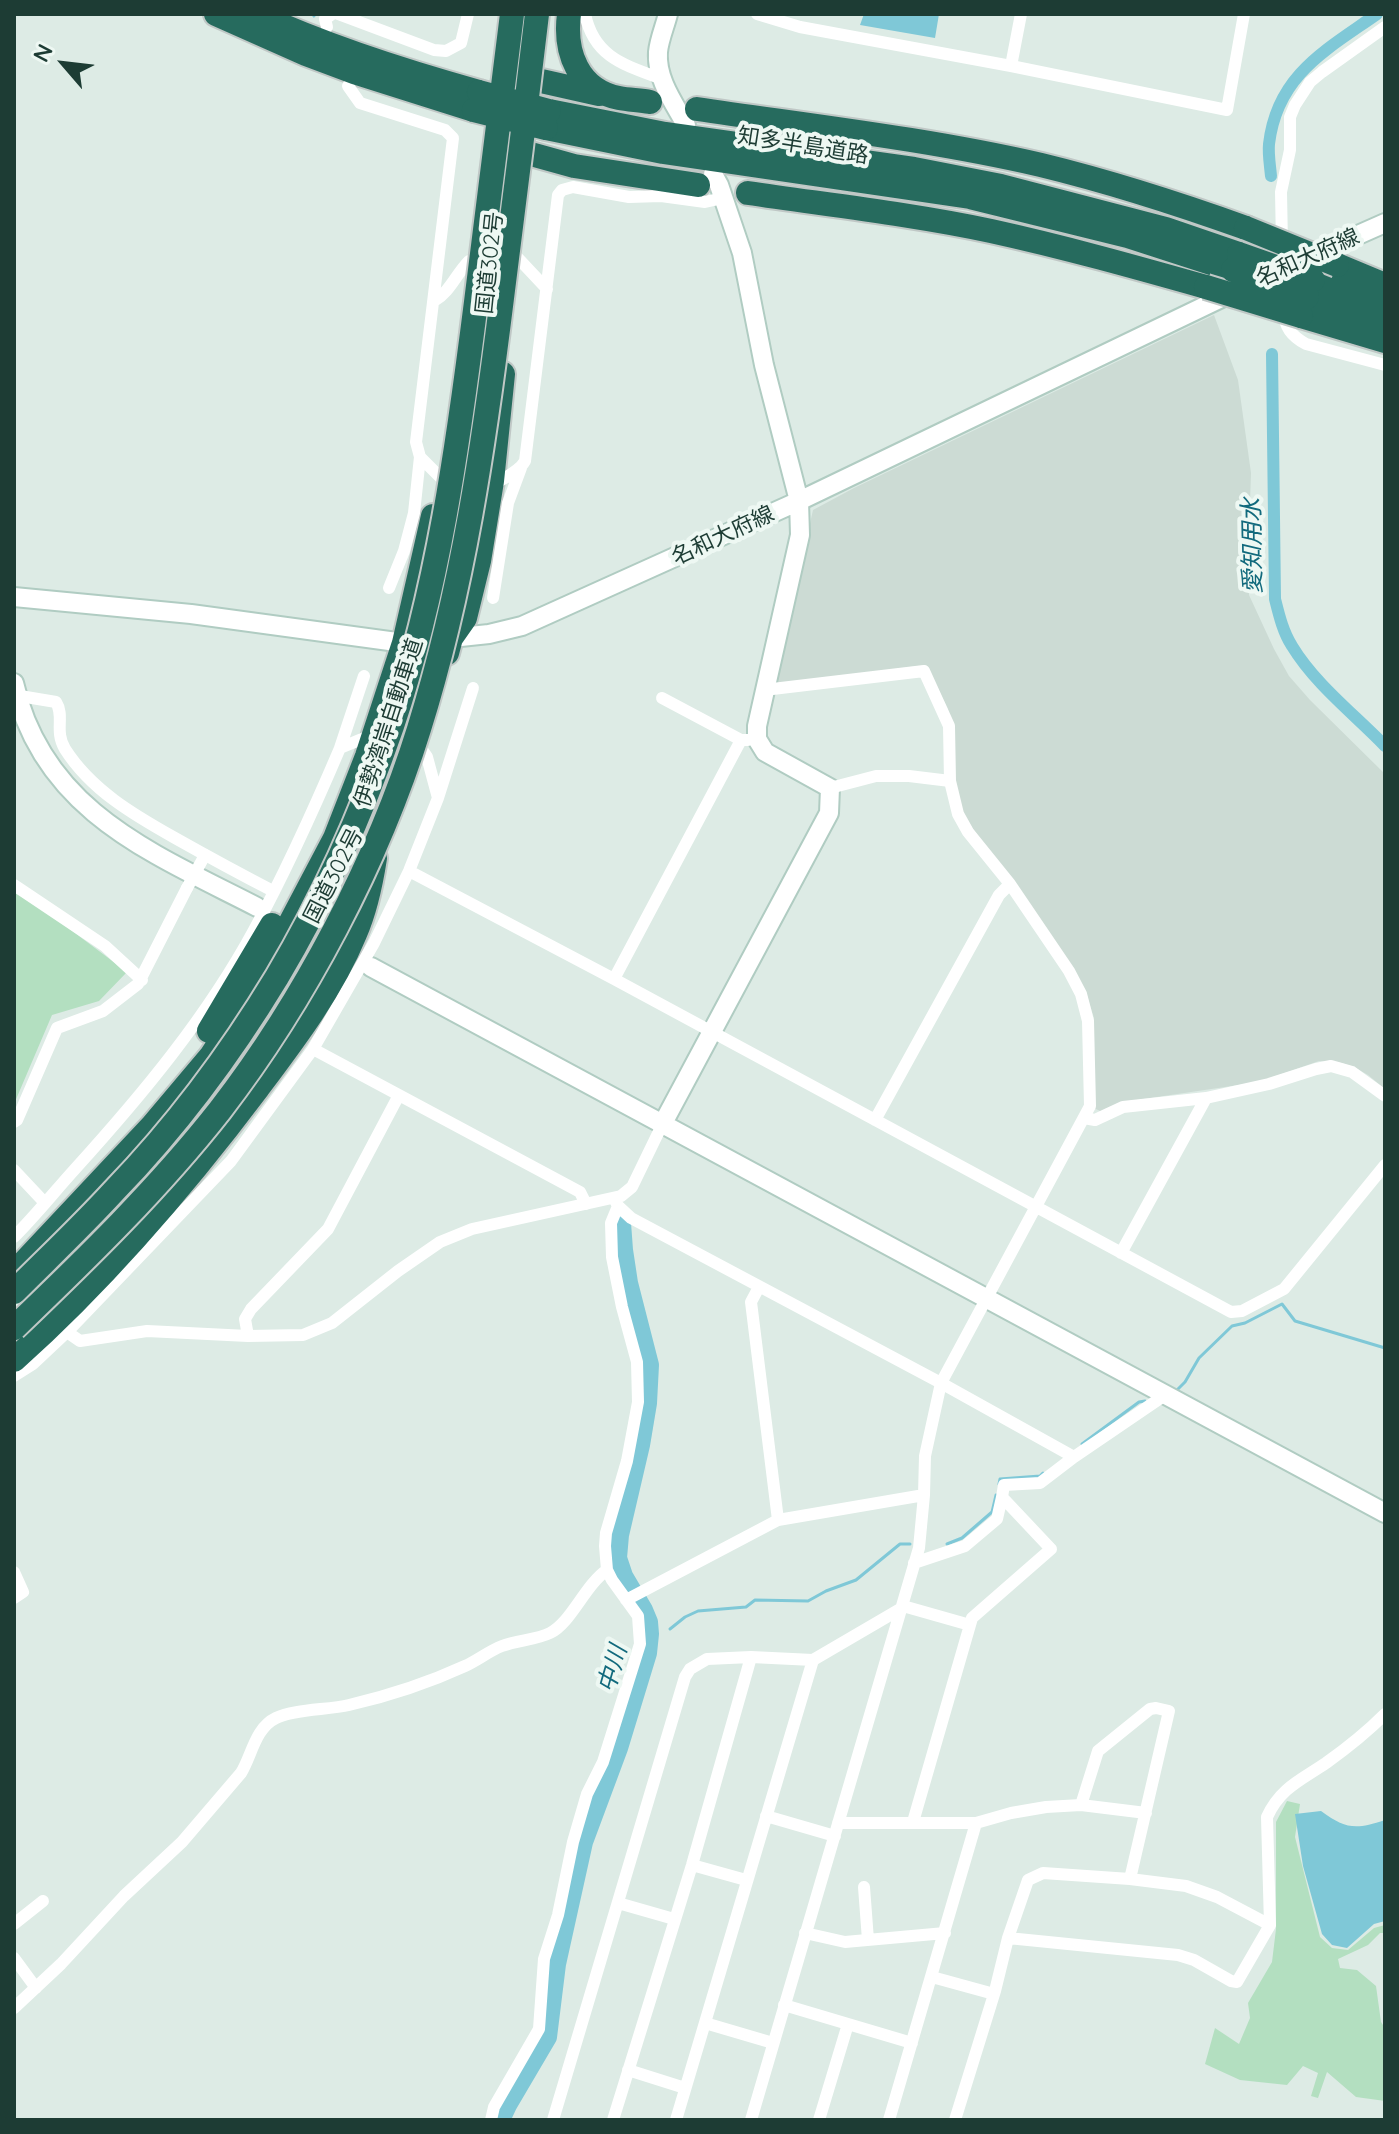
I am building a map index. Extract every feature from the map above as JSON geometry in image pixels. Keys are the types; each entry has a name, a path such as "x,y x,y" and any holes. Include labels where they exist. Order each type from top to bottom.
{"highway":[{"name":"知多半島道路","path":"216,14 354,72 476,101 663,152 970,197 1236,262 1307,298 1385,322"},
{"name":"知多半島道路","path":"256,14 415,74 476,101"},
{"name":"国道302号","path":"14,1273 152,1126 211,1056 258,984 335,838 375,734 404,643 441,478 469,261 488,143 502,14"},
{"name":"伊勢湾岸自動車道","path":"14,1292 116,1190 198,1093 237,1039 310,919 368,794 413,653 448,505 512,14"},
{"name":"伊勢湾岸自動車道","path":"14,1330 137,1205 220,1109 261,1052 306,979 364,871 393,802 419,730 438,662 473,504 494,363 537,14"},
{"name":"国道302号","path":"14,1330 137,1209 220,1113 292,1006 375,858 418,744 451,638 465,618 479,561 547,14"},
{"path":"569,14 569,48 578,72 591,85 615,98"},
{"path":"496,70 615,98 650,102"},
{"path":"692,117 899,139 1040,165 1163,199 1246,228 1385,285"},
{"path":"488,143 574,166 705,179"},
{"path":"748,193 991,231 1206,287 1307,298 1385,341"},
{"name":"知多半島道路","path":"1307,298 1385,305"},
{"path":"14,1250 114,1152 166,1094 200,1047 290,893 335,838"},
{"path":"14,1360 51,1327 143,1230 214,1147 293,1043 355,935 368,898 375,858"}],"street":[{"path":"327,27 325,19 335,14 434,50 446,51 461,43 468,14"},
{"path":"585,14 588,29 597,45 607,54 632,68 662,79"},
{"path":"668,14 658,50 658,66 662,79 692,117"},
{"path":"757,14 800,27 1227,110 1244,14"},
{"path":"1011,66 1021,14"},
{"path":"1385,27 1310,82 1295,105 1290,117 1290,150 1281,192 1283,314 1286,327 1306,344 1385,365"},
{"path":"348,86 360,103 445,130 453,138 416,442 420,457 414,513 404,551 389,588"},
{"path":"614,979 757,726 800,535 799,501 764,365 742,253 723,198 705,179"},
{"path":"493,598 508,503 525,461 558,195 562,190 583,187 629,197 661,196 705,202 723,198"},
{"name":"名和大府線","path":"14,597 191,614 404,643 489,634 522,626 799,501 1283,268 1385,223"},
{"path":"516,256 547,289"},
{"path":"434,301 445,295 469,261"},
{"path":"420,457 441,478"},
{"path":"490,487 521,468"},
{"path":"751,2120 919,1548 925,1456 941,1383 1090,1106 1087,1010 1081,994 1010,884 968,832 958,814 950,781 949,726 924,671 764,690"},
{"path":"14,1237 121,1118 166,1062 254,931 316,804 340,748 364,676"},
{"path":"14,1376 33,1364 67,1332 231,1161 313,1049 374,943 409,871 438,798 473,688"},
{"path":"15,691 56,702 60,709 60,738 66,750 94,783 131,813 273,891"},
{"path":"15,691 28,726 52,767 76,796 106,824 135,843 257,907"},
{"path":"662,698 749,740 830,788 876,776 950,781"},
{"path":"340,748 375,734"},
{"path":"418,744 427,757 438,798"},
{"path":"491,2120 494,2107 539,2029 544,1959 558,1915 573,1842 587,1794 603,1762 640,1644 638,1616 607,1570 606,1533 627,1461 638,1391 634,1347 612,1257 611,1223 616,1202 632,1187 829,813 830,788"},
{"path":"14,1122 57,1028 103,1011 142,980 205,855"},
{"path":"409,871 1231,1312 1242,1311 1284,1289 1385,1165"},
{"path":"875,1120 999,895 1010,884"},
{"path":"14,885 105,946 142,980"},
{"path":"371,967 1385,1513"},
{"path":"313,1049 580,1192 586,1204"},
{"path":"1084,1118 1095,1120 1123,1107 1206,1098 1331,1066 1352,1072 1385,1096"},
{"path":"248,1336 245,1319 251,1309 328,1229 399,1095"},
{"path":"1121,1253 1206,1098"},
{"path":"14,1170 45,1203"},
{"path":"67,1332 80,1341 147,1331 248,1336 303,1335 332,1323 440,1242 472,1229 586,1204 616,1202"},
{"path":"616,1202 631,1218 1074,1457"},
{"path":"759,1287 751,1302 778,1520"},
{"path":"914,1563 965,1546 997,1519 1004,1485 1040,1483 1165,1395"},
{"path":"626,1600 778,1520 924,1495"},
{"path":"913,1822 972,1618 1051,1549 1002,1497"},
{"path":"14,2008 182,1842 241,1773 261,1732 276,1718 350,1705 405,1690 468,1665 513,1641 549,1634 565,1619 598,1576 607,1570"},
{"path":"14,1572 23,1592 14,1598"},
{"path":"553,2120 685,1677 690,1669 707,1659 751,1657 813,1660 902,1607 970,1625"},
{"path":"613,2120 692,1865 751,1657"},
{"path":"676,2120 813,1660"},
{"path":"1081,1805 1098,1751 1150,1709 1169,1711 1130,1879"},
{"path":"1008,1938 1178,1955 1237,1982 1270,1925 1267,1817 1273,1803 1385,1714"},
{"path":"766,1816 836,1829 913,1822 976,1823 1037,1808 1081,1805 1146,1813"},
{"path":"889,2120 976,1823"},
{"path":"692,1865 746,1880"},
{"path":"955,2120 1028,1880 1043,1873 1130,1879 1201,1889 1270,1925"},
{"path":"864,1887 868,1940"},
{"path":"14,1924 43,1901"},
{"path":"618,1903 674,1919"},
{"path":"805,1933 845,1942 945,1933"},
{"path":"14,1958 36,1988"},
{"path":"932,1977 994,1994"},
{"path":"784,2005 912,2043"},
{"path":"705,2023 773,2043"},
{"path":"819,2120 848,2024"},
{"path":"628,2070 685,2088"}],"shaded area":[{"path":"1214,315 1238,380 1251,473 1247,545 1249,595 1289,676 1385,774 1385,1089 1354,1067 1319,1061 1259,1082 1123,1102 1102,1112 1094,1108 1094,1018 1085,989 966,819 955,782 948,709 926,665 778,684 775,679 813,510"}],"green space":[{"path":"14,892 47,912 127,972 99,1001 52,1015 14,1104"},
{"path":"1287,1801 1300,1804 1295,1837 1320,1937 1332,1948 1348,1950 1374,1928 1385,1925 1385,1933 1380,1933 1368,1945 1338,1959 1340,1968 1357,1970 1376,1986 1381,2022 1385,2028 1385,2101 1356,2097 1327,2072 1318,2098 1311,2096 1318,2073 1303,2066 1287,2085 1240,2080 1205,2064 1215,2028 1239,2044 1250,2018 1248,2003 1272,1962 1276,1929 1276,1822"}],"water":[{"path":"864,14 939,14 935,38 860,25"},
{"path":"1321,1811 1351,1826 1385,1820 1385,1921 1374,1924 1347,1948 1332,1945 1322,1934 1303,1866 1295,1814"}],"waterway":[{"name":"愛知用水","path":"1271,176 1269,148 1274,120 1293,82 1323,53 1377,14"},
{"name":"愛知用水","path":"1272,354 1275,599 1280,617 1289,641 1301,660 1385,746"},
{"name":"中川","path":"500,2120 547,2037 556,1964 583,1842 618,1748 647,1653 648,1622 623,1576 617,1558 619,1535 647,1403 649,1365 628,1283 621,1223"},
{"path":"1177,1390 1199,1358 1232,1326 1245,1323 1282,1304 1295,1321 1385,1348"},
{"path":"1082,1444 1139,1402 1145,1401"},
{"path":"999,1484 1000,1479 1040,1476 1043,1473"},
{"path":"947,1544 962,1538 992,1512 996,1495"},
{"path":"670,1629 698,1611 746,1607 755,1600 808,1601 856,1580 900,1544 910,1544"}]}
